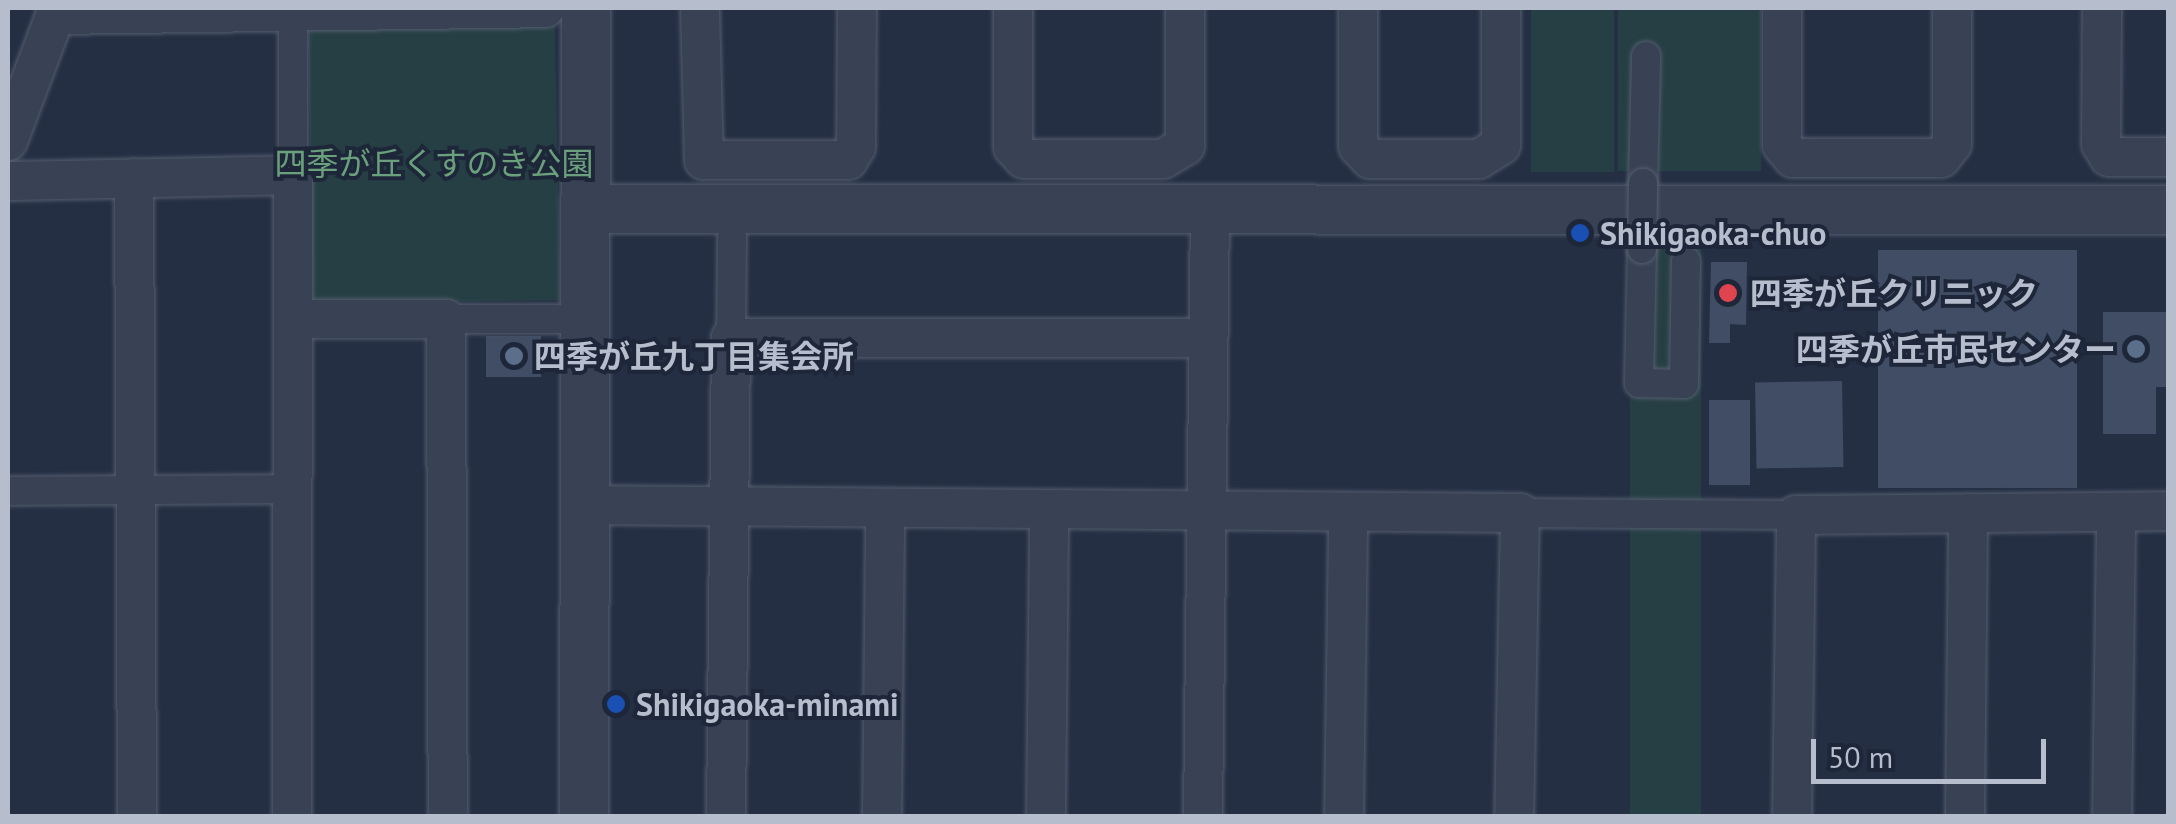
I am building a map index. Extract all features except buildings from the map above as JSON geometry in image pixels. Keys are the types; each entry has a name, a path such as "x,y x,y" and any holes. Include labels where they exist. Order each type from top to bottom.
{"street":[{"path":"8,141 56,11 545,8"},
{"path":"568,8 586,8 584,816"},
{"path":"700,8 700,148 704,160 848,160 856,147 856,8"},
{"path":"1014,8 1013,147 1024,160 1163,160 1185,146 1186,8"},
{"path":"1358,8 1358,146 1370,159 1478,158 1501,145 1501,8"},
{"path":"1782,8 1782,145 1793,158 1941,158 1952,144 1952,8"},
{"path":"2102,8 2101,144 2109,158 2168,158"},
{"path":"292,816 293,9"},
{"path":"1646,56 1639,383 1684,384 1686,261"},
{"path":"8,181 293,175"},
{"path":"134,178 138,816"},
{"path":"584,209 2168,210"},
{"path":"1203,816 1210,209"},
{"path":"726,816 732,236"},
{"path":"293,319 563,320"},
{"path":"446,319 448,816"},
{"path":"732,338 1208,338"},
{"path":"8,491 293,489"},
{"path":"582,505 1796,515 2168,511"},
{"path":"882,816 885,508"},
{"path":"1046,816 1049,509"},
{"path":"1344,816 1348,512"},
{"path":"2112,816 2116,512"},
{"path":"1514,816 1520,513"},
{"path":"1965,816 1968,513"},
{"path":"1792,816 1796,515"}],"green space":[{"path":"1531,8 1614,8 1614,172 1531,172"},
{"path":"1618,8 1761,8 1761,171 1618,171"},
{"name":"四季が丘くすのき公園","path":"555,25 560,300 313,304 308,29"},
{"path":"1630,235 1701,235 1701,816 1630,816"}],"place":[{"name":"Shikigaoka-chuo","path":"1580,233"},
{"name":"四季が丘クリニック","path":"1728,293"},
{"name":"四季が丘市民センター","path":"2136,349"},
{"name":"四季が丘九丁目集会所","path":"514,356"},
{"name":"Shikigaoka-minami","path":"616,704"}]}
